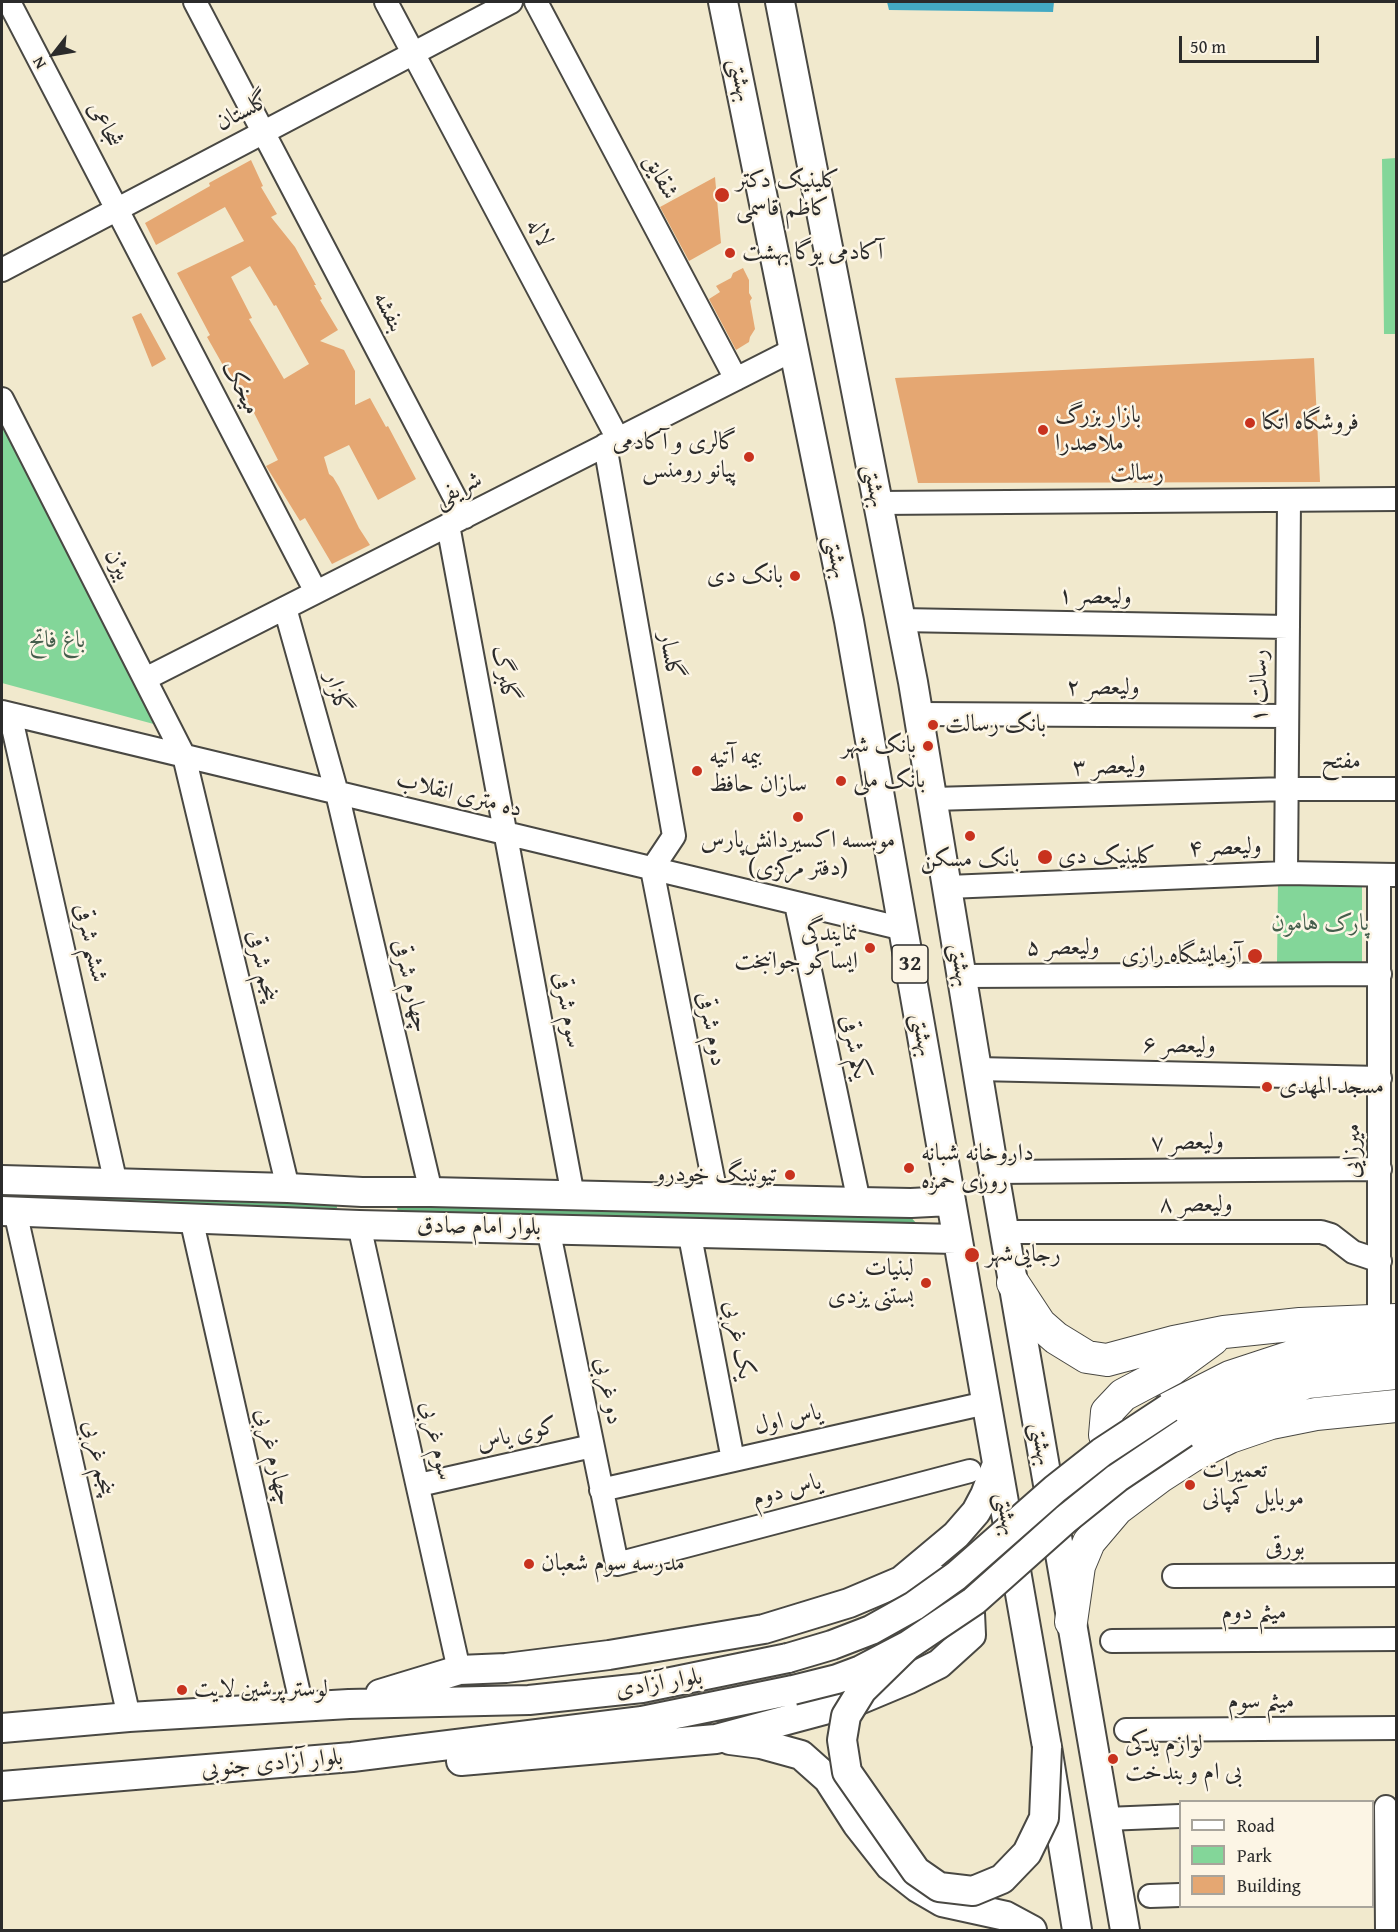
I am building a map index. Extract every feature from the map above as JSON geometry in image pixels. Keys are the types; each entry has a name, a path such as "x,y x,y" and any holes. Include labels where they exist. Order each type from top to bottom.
{"highway":[{"path":"1013,1283 1041,1324 1056,1338 1087,1357 1107,1360 1174,1342 1224,1332 1300,1324 1391,1328"},
{"path":"1177,1420 1230,1377 1391,1328"},
{"path":"1161,1476 1146,1476 1120,1465 1105,1434 1107,1412 1123,1395 1172,1369 1224,1332"},
{"path":"1177,1420 1243,1405 1308,1382 1396,1373"},
{"path":"1071,1622 1079,1566 1089,1542 1118,1509 1161,1476 1192,1456 1230,1437 1271,1423 1316,1413 1396,1406"}],"main road":[{"name":"بهشتى","path":"723,2 849,621 956,1239 998,1464 1077,1930"},
{"name":"بهشتی","path":"780,2 919,714 1004,1232 1125,1930"},
{"name":"بلوار امام صادق","path":"2,1180 362,1192 717,1200 911,1203 950,1201"},
{"path":"359,1225 362,1192"},
{"path":"911,1203 922,1209 925,1220 925,1231 918,1239"},
{"name":"بلوار امام صادق","path":"8,1211 359,1225 956,1239"},
{"path":"1047,1747 1044,1818 1027,1853 1002,1879 973,1891 939,1887 916,1871 847,1772 842,1740 846,1716 862,1690 907,1646 974,1601 1066,1519 1117,1478 1177,1420"},
{"name":"بلوار آزادی","path":"350,1704 529,1700 642,1688 789,1658 832,1645 871,1630 914,1606 956,1576 1086,1465 1177,1420"},
{"path":"2,1728 129,1717 350,1704 459,1670 506,1668 609,1655 764,1629 849,1603 901,1581 956,1535 976,1512 998,1464"},
{"path":"352,1757 411,1766 716,1739 854,1702 939,1664 971,1635 970,1613 962,1595 941,1580 901,1581"},
{"name":"بلوار آزادی","path":"542,1732 642,1721 793,1690 837,1679 861,1670 907,1646"},
{"name":"بلوار آزادی جنوبی","path":"2,1786 352,1757 542,1732"},
{"path":"716,1739 761,1744 801,1755 828,1779 856,1824 890,1866 918,1888 942,1902 1005,1916 1032,1930"}],"street":[{"name":"شجاعی","path":"9,2 117,209"},
{"name":"بنفشه","path":"195,2 263,132 456,521"},
{"name":"لاله","path":"386,2 611,442"},
{"name":"گلستان","path":"2,270 511,2"},
{"name":"شقایق","path":"536,2 736,379"},
{"name":"میخک","path":"117,209 316,592"},
{"name":"شریفی","path":"145,679 795,349"},
{"name":"بیژن","path":"2,399 184,756"},
{"name":"گلسار","path":"611,442 674,836 652,869"},
{"name":"رسالت","path":"878,503 1396,499"},
{"name":"رسالت ۱","path":"1286,873 1289,500"},
{"name":"گلبرگ","path":"456,521 507,834"},
{"name":"گلزار","path":"285,608 337,793"},
{"name":"ولیعصر ۱","path":"900,620 1288,627"},
{"name":"ده متری انقلاب","path":"6,713 904,929"},
{"name":"ششم شرقی","path":"6,713 116,1184"},
{"name":"ولیعصر ۲","path":"919,714 1287,716"},
{"name":"پنجم شرقی","path":"184,756 288,1188"},
{"name":"ولیعصر ۳","path":"933,799 1287,789"},
{"name":"مفتح","path":"1287,789 1396,789"},
{"name":"چهارم شرقی","path":"337,793 431,1192"},
{"name":"سوم شرقی","path":"507,834 573,1196"},
{"name":"دوم شرقی","path":"652,869 717,1200"},
{"name":"ولیعصر ۴","path":"948,886 1286,873 1388,875"},
{"name":"میرزایی","path":"1388,875 1380,974 1380,1078 1388,1104 1380,1169 1388,1194 1380,1261 1391,1328"},
{"name":"یکم شرقی","path":"796,904 860,1202"},
{"name":"ولیعصر ۵","path":"962,976 1380,974"},
{"name":"ولیعصر ۶","path":"977,1069 1380,1078"},
{"name":"ولیعصر ۷","path":"994,1172 1380,1169"},
{"name":"پنجم غربی","path":"8,1211 129,1717"},
{"name":"چهارم غربی","path":"191,1218 302,1707"},
{"name":"سوم غربی","path":"359,1225 459,1670"},
{"name":"دو غربی","path":"548,1228 617,1564"},
{"name":"یک غربی","path":"689,1232 734,1460"},
{"name":"ولیعصر ۸","path":"1004,1232 1321,1232 1331,1236 1353,1252 1380,1261"},
{"name":"یاس اول","path":"601,1490 986,1403"},
{"name":"کوی یاس","path":"419,1485 592,1446"},
{"name":"یاس دوم","path":"617,1564 970,1471"},
{"name":"بورقی","path":"1174,1576 1396,1575"},
{"name":"میثم دوم","path":"1112,1641 1396,1639"},
{"name":"میثم سوم","path":"1126,1730 1396,1728"},
{"path":"1385,1808 1380,1892 1387,1930"},
{"path":"1106,1819 1179,1816"},
{"path":"1150,1896 1179,1895"}],"green space":[{"path":"1396,158 1396,334 1384,334 1382,159"},
{"name":"باغ فاتح","path":"2,401 161,726 2,683"},
{"name":"پارک هامون","path":"1278,884 1362,885 1362,966 1277,963"},
{"path":"2,1192 336,1200 337,1208 90,1205 2,1201"},
{"path":"401,1205 908,1214 917,1224 913,1228 398,1214 397,1207"}],"water":[{"path":"887,2 1054,2 1053,12 889,10"}],"building":[{"path":"251,160 263,186 261,187 277,214 271,217 295,247 316,285 314,285 322,299 320,300 338,330 320,341 344,350 355,371 355,405 370,398 386,427 388,426 416,479 378,500 349,445 324,457 329,474 339,487 370,545 332,564 305,518 300,521 266,466 278,460 252,409 242,394 238,396 207,337 210,335 177,273 244,241 225,207 156,245 145,223 210,186 209,183","holes":["250,266 274,306 276,305 309,364 284,379 249,319 252,318 231,277"]},
{"path":"715,177 721,243 689,261 660,207"},
{"path":"743,268 749,280 755,329 749,342 736,350 709,299 720,292 716,286"},
{"path":"141,313 166,359 152,367 132,317"},
{"name":"بازار بزرگ ملاصدرا","path":"1314,358 1320,482 918,483 895,378"}],"place":[{"name":"کلینیک دکتر کاظم قاسمی","path":"722,195"},
{"name":"آکادمی یوگا بهشت","path":"730,253"},
{"name":"فروشگاه اتکا","path":"1250,423"},
{"name":"بازار بزرگ ملاصدرا","path":"1043,430"},
{"name":"گالری و آکادمی پیانو رومنس","path":"749,457"},
{"name":"بانک دی","path":"795,576"},
{"name":"بانک رسالت","path":"933,725"},
{"name":"بانک شهر","path":"928,746"},
{"name":"بیمه آتیه سازان حافظ","path":"697,771"},
{"name":"بانک ملی","path":"841,781"},
{"name":"موسسه اکسیردانش‌پارس (دفتر مرکزی)","path":"798,817"},
{"name":"بانک مسکن","path":"970,836"},
{"name":"کلینیک دی","path":"1045,857"},
{"name":"نمایندگی ایساکو جوانبخت","path":"870,948"},
{"name":"آزمایشگاه رازی","path":"1255,956"},
{"name":"مسجد المهدی","path":"1267,1087"},
{"name":"داروخانه شبانه روزی حمزه","path":"909,1168"},
{"name":"تیونینگ خودرو","path":"790,1175"},
{"name":"رجایی‌شهر","path":"972,1255"},
{"name":"لبنیات بستنی یزدی","path":"926,1283"},
{"name":"تعمیرات موبایل کمپانی","path":"1190,1485"},
{"name":"مدرسه سوم شعبان","path":"529,1564"},
{"name":"لوستر پرشين لايت","path":"182,1690"},
{"name":"لوازم یدکی بی ام و بندخت","path":"1113,1759"}]}
